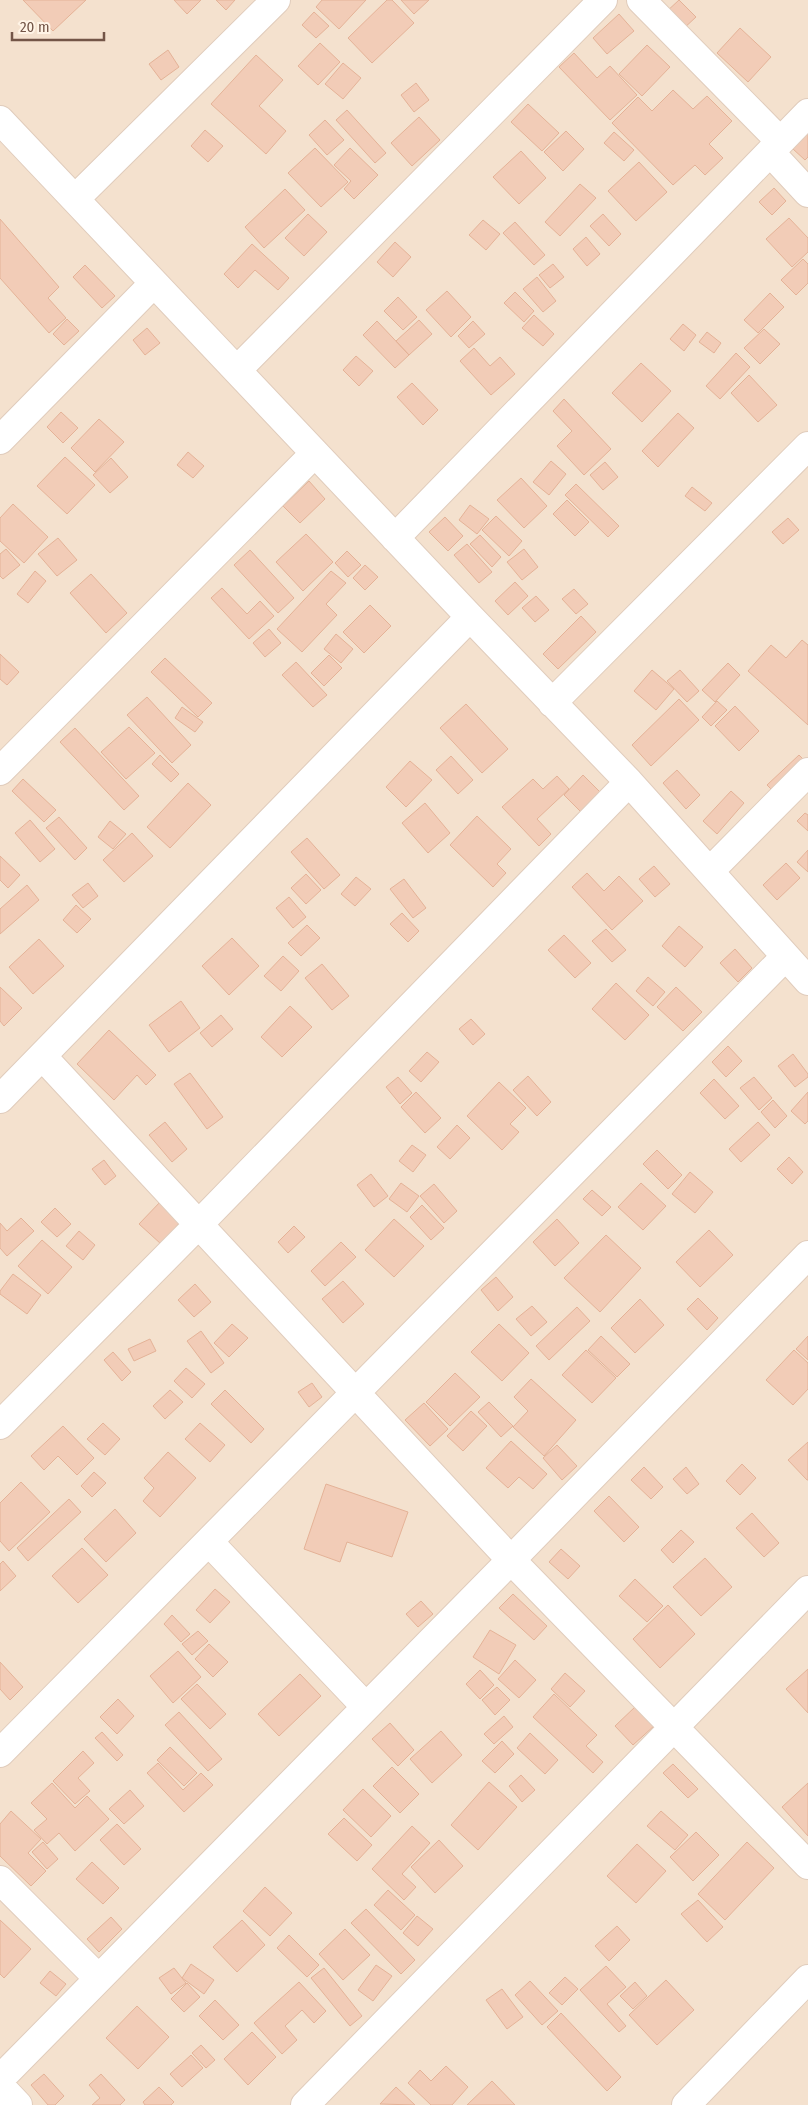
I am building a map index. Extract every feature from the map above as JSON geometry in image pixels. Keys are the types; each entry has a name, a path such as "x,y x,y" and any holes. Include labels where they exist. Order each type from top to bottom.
{"street":[{"path":"75,199 276,0"},
{"path":"236,370 603,0"},
{"path":"641,0 775,146 808,193"},
{"path":"395,538 808,114"},
{"path":"0,120 314,454 629,782 808,981"},
{"path":"0,440 153,284"},
{"path":"552,703 808,446"},
{"path":"0,771 314,454"},
{"path":"0,1099 470,617"},
{"path":"710,871 808,772"},
{"path":"0,1425 199,1224 629,782"},
{"path":"0,1753 785,957"},
{"path":"42,1056 355,1394 512,1560 808,1865"},
{"path":"0,2079 512,1560 808,1255"},
{"path":"209,1542 366,1707"},
{"path":"304,2105 808,1590"},
{"path":"0,1880 98,1978"},
{"path":"686,2105 808,1979"},
{"path":"0,2086 18,2105"}],"shaded area":[{"path":"0,0 808,0 808,2105 0,2105"}],"building":[{"path":"23,0 86,0 53,31"},
{"path":"174,0 201,0 187,14"},
{"path":"216,0 235,0 226,10"},
{"path":"322,0 366,0 339,29 316,7"},
{"path":"387,0 392,0 414,23 372,63 348,38"},
{"path":"401,0 429,0 414,14"},
{"path":"679,0 696,17 682,30 665,13"},
{"path":"314,12 329,26 316,38 302,25"},
{"path":"619,14 634,31 607,54 593,38"},
{"path":"740,28 771,57 748,82 717,53"},
{"path":"320,43 340,62 318,85 298,66"},
{"path":"647,45 670,67 642,96 619,74"},
{"path":"168,50 179,67 161,80 149,64"},
{"path":"574,53 597,78 610,66 637,95 610,120 559,67"},
{"path":"256,55 283,80 259,106 286,131 266,154 211,104"},
{"path":"343,63 361,78 343,99 325,84"},
{"path":"416,83 429,100 414,112 401,95"},
{"path":"673,90 693,109 707,96 732,121 709,144 723,158 705,175 695,165 673,185 612,123 638,97 652,111"},
{"path":"528,104 559,133 542,151 511,122"},
{"path":"347,110 386,153 375,163 336,120"},
{"path":"419,117 440,140 412,166 391,143"},
{"path":"325,120 344,140 327,155 309,135"},
{"path":"205,130 223,146 208,162 191,146"},
{"path":"566,131 584,149 563,171 544,152"},
{"path":"614,132 634,150 624,161 604,143"},
{"path":"808,132 808,157 805,160 793,149"},
{"path":"315,148 348,182 321,207 288,173"},
{"path":"350,148 378,175 354,199 344,189 351,181 334,165"},
{"path":"521,151 546,178 519,204 493,177"},
{"path":"639,162 667,192 636,221 608,191"},
{"path":"580,184 596,198 560,236 545,222"},
{"path":"774,188 786,201 772,215 759,202"},
{"path":"285,189 305,210 264,248 245,227"},
{"path":"308,214 327,232 304,256 285,238"},
{"path":"603,214 621,234 609,246 590,226"},
{"path":"789,218 808,238 808,252 792,267 766,239"},
{"path":"0,219 59,287 48,298 66,318 49,333 0,278"},
{"path":"483,220 500,234 486,250 469,235"},
{"path":"515,222 545,255 534,265 503,233"},
{"path":"586,237 600,254 587,266 573,249"},
{"path":"395,242 411,257 393,277 377,262"},
{"path":"252,244 289,278 278,290 255,270 238,288 224,274"},
{"path":"803,259 808,264 808,283 796,295 781,280"},
{"path":"553,264 564,277 550,288 539,275"},
{"path":"85,265 115,296 102,308 73,277"},
{"path":"537,277 556,301 543,312 523,289"},
{"path":"447,291 471,317 451,337 426,310"},
{"path":"515,292 534,311 524,322 504,303"},
{"path":"770,293 784,307 758,333 744,320"},
{"path":"398,297 417,317 403,330 384,311"},
{"path":"534,315 554,334 543,346 522,328"},
{"path":"67,319 79,331 64,345 53,334"},
{"path":"419,320 432,334 409,355 396,341"},
{"path":"377,321 409,355 395,368 363,335"},
{"path":"473,321 485,334 469,348 458,336"},
{"path":"683,324 696,335 684,351 670,339"},
{"path":"147,328 160,343 145,355 133,340"},
{"path":"764,329 780,344 760,364 744,348"},
{"path":"707,332 721,343 714,353 699,342"},
{"path":"474,348 490,366 500,357 515,374 491,395 460,361"},
{"path":"736,353 750,367 720,399 706,386"},
{"path":"356,356 373,371 359,386 343,370"},
{"path":"641,363 671,391 642,422 612,393"},
{"path":"749,375 777,405 758,422 731,393"},
{"path":"412,383 438,410 423,425 397,397"},
{"path":"564,399 611,449 584,475 557,446 572,431 553,411"},
{"path":"61,412 78,428 63,443 47,427"},
{"path":"678,413 694,428 658,467 642,451"},
{"path":"99,419 124,442 95,472 71,448"},
{"path":"188,452 204,466 193,478 177,465"},
{"path":"65,457 95,485 67,514 37,486"},
{"path":"111,458 128,477 110,493 93,475"},
{"path":"551,461 566,474 549,495 533,482"},
{"path":"605,462 618,477 603,490 590,475"},
{"path":"521,478 547,506 524,528 497,500"},
{"path":"309,481 325,499 300,523 283,506"},
{"path":"576,484 619,526 608,537 565,495"},
{"path":"692,487 712,503 705,511 685,496"},
{"path":"567,500 589,522 575,536 553,514"},
{"path":"13,504 48,537 24,563 0,541 0,518"},
{"path":"470,505 489,519 477,534 459,520"},
{"path":"496,516 522,541 509,556 482,530"},
{"path":"445,517 463,536 448,551 429,532"},
{"path":"788,518 799,530 783,544 772,532"},
{"path":"306,534 333,562 303,591 276,562"},
{"path":"480,535 501,557 492,567 470,544"},
{"path":"58,538 77,560 57,576 38,554"},
{"path":"467,544 492,572 479,583 454,555"},
{"path":"6,549 20,565 3,579 0,576 0,554"},
{"path":"524,549 538,567 522,580 507,562"},
{"path":"250,550 294,598 278,613 234,565"},
{"path":"347,551 361,565 348,577 335,563"},
{"path":"365,565 378,577 365,590 353,578"},
{"path":"35,571 46,581 28,603 17,594"},
{"path":"331,571 346,583 326,604 337,615 302,652 277,629"},
{"path":"91,574 127,613 106,633 70,593"},
{"path":"515,582 528,596 508,615 495,601"},
{"path":"222,588 247,614 260,601 274,616 249,639 211,598"},
{"path":"574,589 588,604 576,614 562,599"},
{"path":"536,596 549,610 535,622 522,608"},
{"path":"370,605 391,626 364,653 343,632"},
{"path":"581,616 596,632 558,669 543,654"},
{"path":"269,629 281,643 265,657 253,643"},
{"path":"336,634 353,649 341,663 324,649"},
{"path":"802,640 808,645 808,725 748,671 771,645 786,658"},
{"path":"0,654 19,672 7,685 0,679"},
{"path":"329,655 342,668 324,686 311,673"},
{"path":"165,658 212,703 198,717 151,672"},
{"path":"296,662 327,695 313,707 282,675"},
{"path":"728,663 740,675 715,702 702,690"},
{"path":"652,670 674,689 656,710 634,691"},
{"path":"680,670 699,691 687,702 667,681"},
{"path":"147,697 191,745 172,763 127,715"},
{"path":"679,699 699,720 651,766 632,745"},
{"path":"717,701 727,710 711,726 702,717"},
{"path":"466,704 508,749 482,773 440,728"},
{"path":"735,706 759,731 739,751 715,726"},
{"path":"182,707 203,722 195,732 175,718"},
{"path":"129,727 155,753 126,779 101,752"},
{"path":"75,728 139,796 124,810 60,742"},
{"path":"160,755 179,774 171,782 152,764"},
{"path":"799,755 808,764 777,795 767,785"},
{"path":"451,756 473,780 458,794 436,770"},
{"path":"410,761 432,780 406,807 386,787"},
{"path":"677,770 700,795 686,809 663,783"},
{"path":"583,775 604,796 585,816 564,795"},
{"path":"557,776 569,789 537,819 551,834 539,846 502,807 533,779 543,789"},
{"path":"23,779 56,810 44,822 12,791"},
{"path":"188,783 211,805 170,848 147,827"},
{"path":"731,791 744,803 717,834 703,821"},
{"path":"425,803 450,833 428,853 402,823"},
{"path":"805,813 808,815 808,831 797,821"},
{"path":"477,816 511,849 497,864 506,873 493,887 450,845"},
{"path":"59,817 87,848 75,860 46,828"},
{"path":"30,820 55,849 40,862 15,833"},
{"path":"110,821 126,834 113,849 98,837"},
{"path":"132,833 153,856 124,882 103,860"},
{"path":"307,838 340,875 324,889 291,852"},
{"path":"808,850 808,872 797,862"},
{"path":"0,856 20,875 8,888 0,880"},
{"path":"786,863 800,878 777,900 763,885"},
{"path":"654,866 670,884 655,897 639,879"},
{"path":"587,873 604,891 619,876 643,901 612,930 572,887"},
{"path":"306,874 321,890 306,904 291,888"},
{"path":"356,877 371,889 355,906 341,894"},
{"path":"404,879 426,908 413,918 390,889"},
{"path":"88,883 98,896 83,908 72,895"},
{"path":"27,885 39,900 0,934 0,909"},
{"path":"289,897 306,917 293,928 276,908"},
{"path":"76,905 91,919 77,933 63,920"},
{"path":"402,913 419,931 408,942 390,924"},
{"path":"307,925 320,938 301,956 288,943"},
{"path":"679,926 703,947 685,967 662,946"},
{"path":"606,929 626,950 612,962 592,941"},
{"path":"564,935 591,963 575,978 548,950"},
{"path":"232,938 259,966 229,995 202,966"},
{"path":"39,939 64,966 33,994 9,967"},
{"path":"735,949 752,968 738,982 720,963"},
{"path":"283,956 299,971 281,991 264,976"},
{"path":"322,964 349,996 332,1010 305,978"},
{"path":"648,977 665,992 653,1006 636,991"},
{"path":"616,983 649,1015 625,1040 592,1009"},
{"path":"0,987 22,1008 4,1026 0,1021"},
{"path":"676,987 702,1012 683,1031 657,1007"},
{"path":"181,1001 200,1028 169,1052 149,1025"},
{"path":"290,1006 312,1027 282,1057 261,1037"},
{"path":"221,1015 233,1029 212,1047 200,1033"},
{"path":"471,1019 485,1034 473,1045 459,1029"},
{"path":"109,1030 156,1075 146,1085 137,1075 114,1100 77,1064"},
{"path":"728,1046 742,1061 726,1077 712,1062"},
{"path":"427,1052 439,1062 421,1082 409,1071"},
{"path":"793,1054 808,1074 808,1077 795,1087 778,1066"},
{"path":"190,1073 223,1117 207,1129 174,1084"},
{"path":"528,1076 551,1102 537,1116 513,1090"},
{"path":"398,1077 412,1093 400,1104 386,1087"},
{"path":"754,1077 772,1098 759,1110 740,1088"},
{"path":"714,1079 739,1106 725,1119 700,1093"},
{"path":"499,1082 526,1108 510,1124 519,1132 502,1150 467,1116"},
{"path":"416,1092 441,1118 425,1133 401,1107"},
{"path":"808,1092 808,1121 805,1124 791,1111"},
{"path":"773,1100 787,1116 775,1128 761,1112"},
{"path":"165,1122 187,1149 172,1162 149,1135"},
{"path":"758,1122 770,1135 741,1162 729,1149"},
{"path":"457,1125 470,1138 450,1159 437,1147"},
{"path":"412,1145 426,1155 413,1172 399,1161"},
{"path":"657,1150 682,1175 668,1189 643,1164"},
{"path":"789,1157 803,1172 792,1184 777,1169"},
{"path":"104,1160 116,1176 105,1185 92,1169"},
{"path":"690,1172 713,1192 695,1213 672,1194"},
{"path":"371,1174 388,1196 374,1207 357,1185"},
{"path":"401,1183 419,1196 407,1212 389,1199"},
{"path":"641,1183 666,1206 643,1230 618,1207"},
{"path":"434,1184 457,1211 444,1223 420,1196"},
{"path":"592,1190 611,1207 602,1216 583,1199"},
{"path":"162,1200 183,1219 161,1244 139,1224"},
{"path":"422,1205 444,1228 431,1240 410,1217"},
{"path":"55,1208 71,1224 57,1237 41,1222"},
{"path":"21,1218 34,1231 7,1256 0,1248 0,1223 7,1231"},
{"path":"394,1219 424,1246 394,1277 365,1250"},
{"path":"557,1219 579,1243 555,1266 533,1242"},
{"path":"294,1226 305,1237 288,1253 278,1242"},
{"path":"709,1230 733,1255 700,1287 676,1262"},
{"path":"79,1231 95,1245 83,1260 66,1246"},
{"path":"606,1235 641,1268 600,1312 564,1278"},
{"path":"42,1240 72,1267 48,1294 18,1266"},
{"path":"341,1242 356,1257 325,1286 311,1271"},
{"path":"13,1274 41,1295 27,1314 0,1294 0,1291"},
{"path":"496,1277 513,1297 498,1311 481,1290"},
{"path":"343,1281 364,1304 343,1323 322,1299"},
{"path":"195,1284 211,1302 194,1317 178,1300"},
{"path":"698,1298 718,1318 707,1330 687,1309"},
{"path":"640,1299 664,1325 635,1353 611,1328"},
{"path":"532,1306 547,1322 531,1336 516,1319"},
{"path":"577,1307 590,1321 549,1360 536,1346"},
{"path":"232,1324 248,1338 229,1357 214,1343"},
{"path":"499,1324 529,1353 502,1381 471,1352"},
{"path":"201,1331 224,1363 211,1373 187,1341"},
{"path":"601,1336 630,1364 617,1377 588,1350"},
{"path":"808,1336 808,1360 796,1349"},
{"path":"150,1339 156,1351 134,1361 128,1349"},
{"path":"586,1350 616,1378 592,1403 562,1375"},
{"path":"794,1350 808,1363 808,1389 793,1405 766,1380"},
{"path":"113,1352 131,1372 122,1381 104,1360"},
{"path":"186,1368 205,1384 192,1398 174,1381"},
{"path":"455,1373 480,1397 450,1426 426,1402"},
{"path":"531,1379 576,1420 544,1456 513,1427 528,1411 514,1397"},
{"path":"312,1383 322,1397 309,1407 298,1392"},
{"path":"170,1390 183,1402 165,1419 153,1406"},
{"path":"225,1390 264,1429 251,1443 211,1404"},
{"path":"489,1402 513,1426 501,1437 478,1412"},
{"path":"424,1403 448,1429 430,1446 405,1420"},
{"path":"471,1411 487,1426 463,1451 447,1436"},
{"path":"103,1423 120,1439 105,1455 87,1439"},
{"path":"200,1423 225,1445 210,1462 185,1439"},
{"path":"63,1426 94,1458 77,1475 58,1456 44,1470 31,1456"},
{"path":"511,1441 547,1474 533,1489 519,1477 508,1488 486,1468"},
{"path":"808,1442 808,1480 807,1480 788,1460"},
{"path":"557,1445 577,1466 562,1480 543,1458"},
{"path":"168,1452 196,1478 160,1517 143,1501 154,1488 144,1478"},
{"path":"742,1464 756,1478 740,1495 726,1481"},
{"path":"644,1467 663,1487 651,1499 631,1480"},
{"path":"686,1467 699,1484 687,1494 673,1479"},
{"path":"94,1472 106,1483 92,1497 81,1486"},
{"path":"21,1482 50,1512 9,1551 0,1541 0,1503"},
{"path":"326,1484 408,1512 392,1557 347,1542 340,1562 304,1549"},
{"path":"609,1496 639,1527 624,1542 594,1511"},
{"path":"69,1499 81,1512 28,1561 17,1548"},
{"path":"115,1509 136,1533 106,1562 84,1539"},
{"path":"752,1513 779,1543 764,1557 736,1528"},
{"path":"681,1530 694,1542 673,1563 661,1550"},
{"path":"82,1548 108,1575 78,1603 52,1576"},
{"path":"561,1549 580,1566 568,1579 549,1562"},
{"path":"705,1558 732,1587 701,1616 673,1587"},
{"path":"3,1561 16,1576 0,1591 0,1564"},
{"path":"635,1579 663,1606 647,1622 619,1596"},
{"path":"215,1589 230,1602 210,1623 196,1610"},
{"path":"513,1594 547,1626 534,1640 499,1608"},
{"path":"421,1601 433,1614 418,1627 406,1614"},
{"path":"668,1605 695,1634 660,1668 633,1639"},
{"path":"172,1615 190,1634 181,1642 164,1624"},
{"path":"490,1630 516,1645 499,1674 473,1657"},
{"path":"198,1631 208,1641 192,1655 182,1644"},
{"path":"209,1644 228,1662 213,1677 195,1659"},
{"path":"178,1651 201,1677 173,1703 150,1676"},
{"path":"515,1660 536,1680 519,1698 498,1679"},
{"path":"0,1662 23,1687 10,1700 0,1689"},
{"path":"808,1669 808,1713 786,1689"},
{"path":"480,1670 494,1685 480,1699 466,1684"},
{"path":"565,1673 585,1691 570,1707 551,1689"},
{"path":"300,1674 321,1696 279,1736 258,1714"},
{"path":"197,1684 226,1714 210,1729 181,1699"},
{"path":"497,1687 510,1700 495,1715 482,1700"},
{"path":"554,1694 597,1735 586,1746 603,1762 593,1773 533,1717"},
{"path":"118,1699 134,1716 117,1734 100,1717"},
{"path":"636,1706 654,1726 633,1745 615,1726"},
{"path":"179,1712 222,1759 208,1771 165,1725"},
{"path":"504,1716 513,1727 494,1744 484,1734"},
{"path":"390,1723 414,1750 398,1766 372,1739"},
{"path":"441,1731 462,1755 432,1783 410,1759"},
{"path":"102,1732 123,1755 117,1761 95,1738"},
{"path":"530,1733 558,1760 545,1774 517,1748"},
{"path":"502,1741 514,1754 495,1773 482,1761"},
{"path":"170,1747 197,1773 184,1786 157,1760"},
{"path":"83,1751 94,1763 78,1778 90,1791 75,1804 53,1781"},
{"path":"158,1763 183,1790 201,1773 213,1785 184,1812 147,1773"},
{"path":"673,1764 698,1789 688,1798 663,1773"},
{"path":"392,1767 419,1794 400,1813 373,1786"},
{"path":"521,1775 535,1790 522,1802 509,1786"},
{"path":"489,1782 517,1807 478,1850 451,1825"},
{"path":"52,1783 75,1808 87,1796 109,1819 75,1851 59,1833 47,1844 34,1830 47,1819 31,1803"},
{"path":"808,1783 808,1836 782,1807"},
{"path":"363,1789 391,1816 371,1837 343,1810"},
{"path":"130,1790 144,1806 124,1824 109,1809"},
{"path":"11,1811 41,1839 28,1853 46,1871 31,1886 0,1856 0,1824"},
{"path":"661,1811 688,1835 675,1850 647,1826"},
{"path":"344,1818 372,1845 357,1861 328,1834"},
{"path":"117,1824 141,1849 124,1865 100,1840"},
{"path":"412,1826 430,1843 402,1874 416,1887 404,1900 372,1869"},
{"path":"696,1832 719,1855 693,1881 670,1857"},
{"path":"439,1840 463,1866 435,1893 411,1867"},
{"path":"43,1842 58,1859 47,1869 32,1852"},
{"path":"747,1842 774,1868 725,1920 698,1894"},
{"path":"637,1844 666,1871 636,1903 607,1876"},
{"path":"92,1862 119,1888 103,1904 76,1879"},
{"path":"265,1887 292,1913 270,1936 243,1911"},
{"path":"388,1890 415,1915 401,1930 374,1905"},
{"path":"698,1900 723,1927 707,1942 681,1914"},
{"path":"366,1909 415,1960 401,1974 351,1923"},
{"path":"417,1916 433,1929 418,1946 403,1933"},
{"path":"111,1917 122,1929 99,1952 87,1939"},
{"path":"0,1920 31,1949 4,1978 0,1974"},
{"path":"242,1920 265,1945 237,1972 213,1947"},
{"path":"617,1926 630,1940 609,1961 595,1946"},
{"path":"345,1929 370,1955 343,1980 319,1954"},
{"path":"289,1935 319,1965 307,1977 277,1948"},
{"path":"191,1964 214,1980 204,1994 182,1978"},
{"path":"376,1965 392,1976 373,2001 358,1990"},
{"path":"606,1966 626,1987 607,2004 626,2026 619,2032 580,1990"},
{"path":"174,1968 186,1983 171,1994 159,1978"},
{"path":"324,1968 362,2016 350,2026 311,1978"},
{"path":"50,1971 66,1984 56,1996 40,1983"},
{"path":"565,1977 578,1989 562,2005 549,1993"},
{"path":"666,1980 694,2010 657,2045 629,2015"},
{"path":"530,1981 558,2011 542,2025 515,1995"},
{"path":"299,1982 326,2011 314,2023 302,2010 285,2026 297,2040 282,2054 254,2023"},
{"path":"635,1982 647,1996 633,2009 620,1996"},
{"path":"187,1983 200,1997 184,2012 171,1999"},
{"path":"502,1989 523,2017 507,2029 486,2000"},
{"path":"215,2000 239,2025 223,2040 199,2016"},
{"path":"137,2006 169,2037 138,2069 106,2038"},
{"path":"561,2013 621,2077 607,2091 547,2027"},
{"path":"252,2032 276,2057 248,2085 224,2059"},
{"path":"201,2045 215,2060 206,2068 192,2053"},
{"path":"191,2055 203,2068 182,2087 170,2074"},
{"path":"446,2066 468,2087 452,2105 431,2105 408,2083 420,2070 431,2081"},
{"path":"44,2074 64,2096 55,2105 48,2105 31,2085"},
{"path":"101,2074 125,2100 120,2105 92,2105 100,2098 89,2085"},
{"path":"492,2081 515,2105 467,2105"},
{"path":"159,2087 174,2102 171,2105 145,2105 143,2102"},
{"path":"396,2087 415,2105 380,2104"}]}
